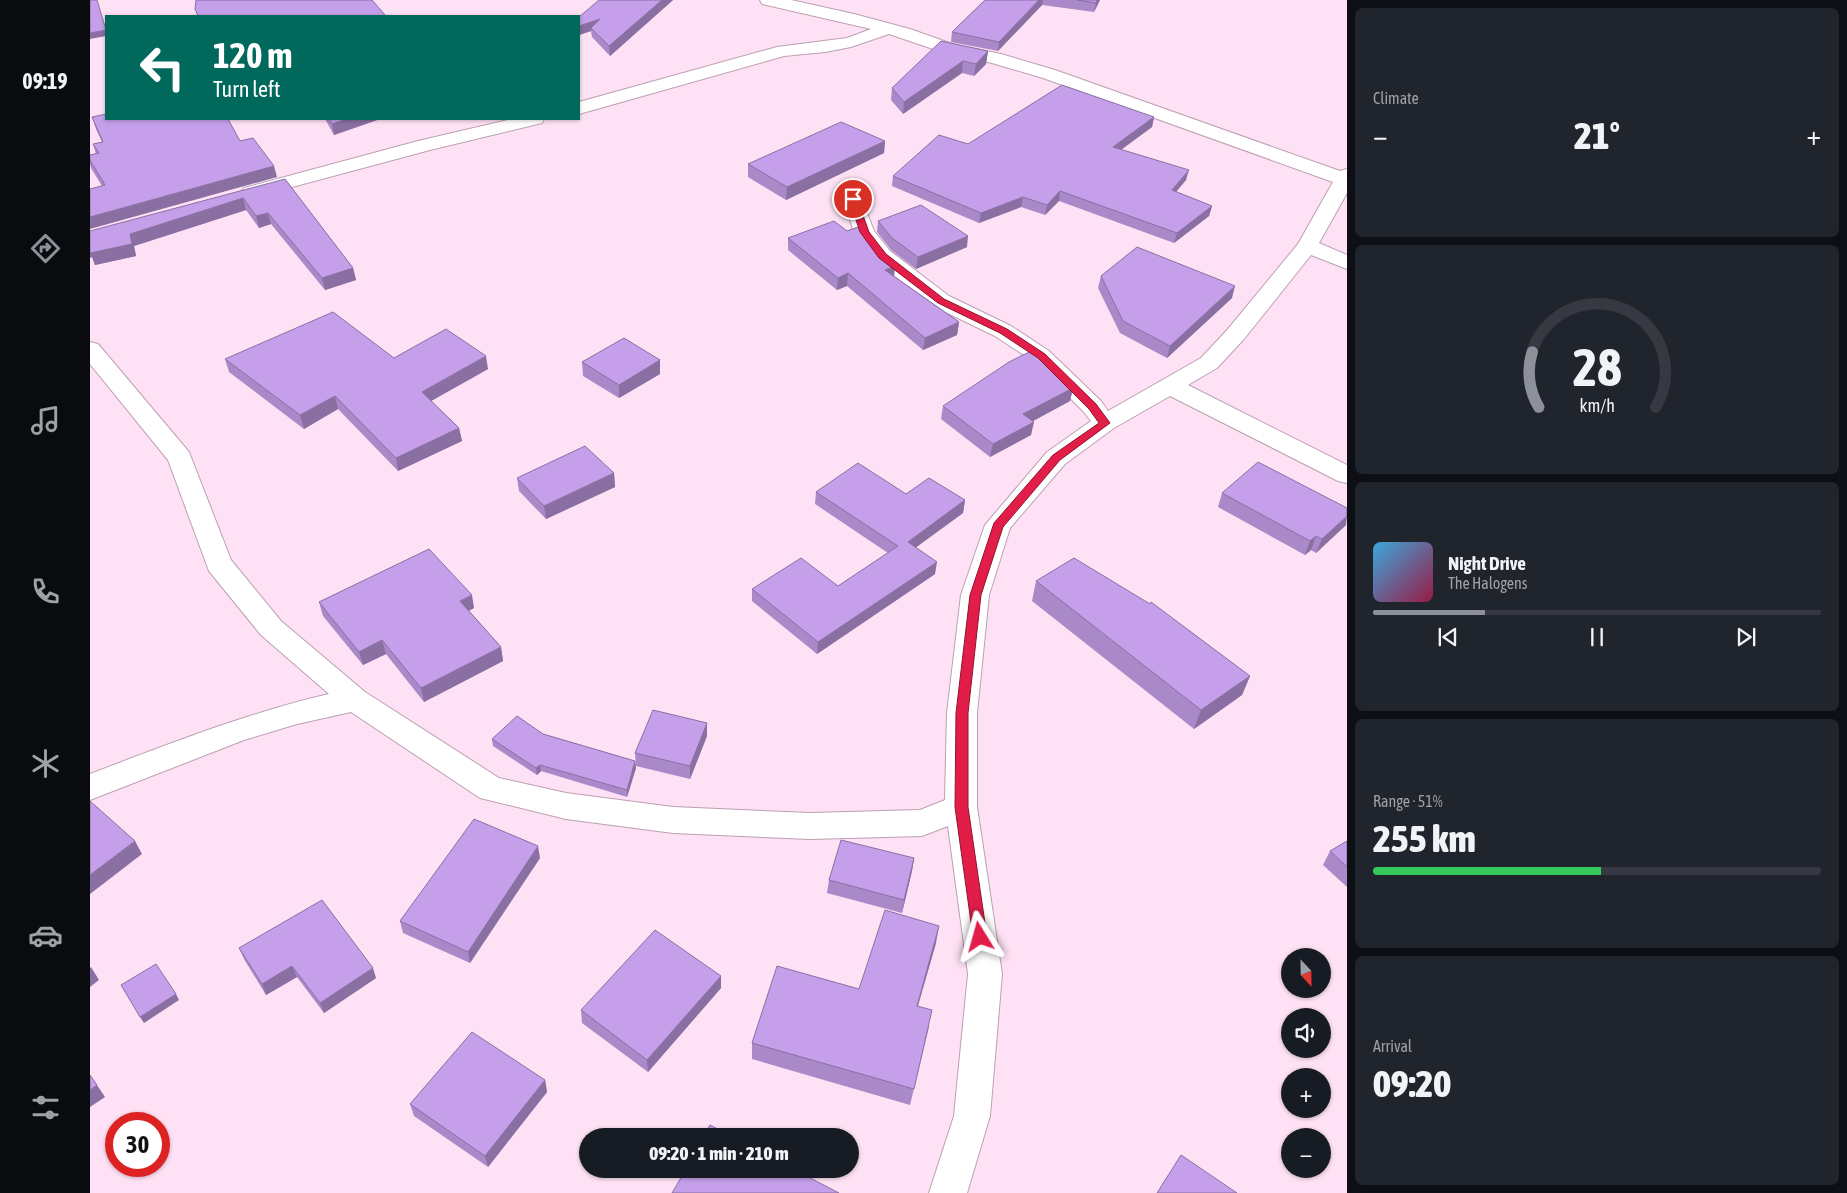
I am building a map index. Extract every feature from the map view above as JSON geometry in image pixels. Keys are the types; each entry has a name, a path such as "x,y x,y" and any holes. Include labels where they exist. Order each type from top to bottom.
{"street":[{"path":"768,0 854,19 951,49 994,58 1059,77 1346,177 1307,246 1236,334 1209,363 1105,423 1056,458 998,525 975,595 962,713 962,807 985,974 972,1116 948,1193"},
{"path":"580,108 783,51 825,47 851,42 887,29"},
{"path":"235,196 425,145 531,120"},
{"path":"853,199 864,232 882,256 941,301 1003,331 1041,356 1092,406 1105,423"},
{"path":"1307,246 1347,263"},
{"path":"90,349 180,458 219,564 271,628 355,700 491,789 566,806 673,820 810,826 922,823 962,807"},
{"path":"1168,386 1347,476"},
{"path":"90,787 236,732 297,713 355,700"}],"building":[{"path":"90,0 97,0 105,30 90,33"},
{"path":"196,0 372,0 385,15 198,15 195,9"},
{"path":"599,0 662,0 609,46 591,28 600,19 580,26 580,16"},
{"path":"985,0 1039,0 999,42 952,32"},
{"path":"1077,0 1097,0 1096,3"},
{"path":"941,41 988,51 976,64 963,61 904,102 892,88"},
{"path":"1062,85 1154,117 1113,147 1189,170 1172,190 1212,206 1177,233 1060,191 1047,205 1023,197 981,213 893,176 939,135 968,144"},
{"path":"105,114 105,120 229,120 240,141 253,138 274,166 90,217 90,189 105,185 90,160 90,155 99,153 93,144 103,142 92,117"},
{"path":"330,120 344,120 332,124"},
{"path":"841,122 885,141 787,187 748,164"},
{"path":"285,179 353,268 322,278 268,213 256,216 243,198 130,234 132,244 90,253 90,231"},
{"path":"921,205 968,236 918,257 892,238 878,221"},
{"path":"834,221 847,231 858,227 874,250 895,266 885,270 959,322 925,338 848,273 838,278 788,238"},
{"path":"1137,247 1235,286 1170,346 1123,321 1101,276"},
{"path":"333,312 394,358 446,329 486,356 422,392 459,428 396,458 335,396 300,415 225,359"},
{"path":"624,338 660,360 619,385 582,362"},
{"path":"1031,351 1048,362 1073,388 1023,414 1034,422 993,444 943,406 1009,362"},
{"path":"585,446 614,473 544,506 517,478"},
{"path":"1258,462 1347,508 1347,516 1322,539 1316,536 1310,541 1222,493"},
{"path":"858,463 906,494 929,478 965,500 908,542 937,562 818,642 752,589 801,558 838,586 898,546 816,492"},
{"path":"429,549 472,595 460,601 501,647 421,688 382,640 359,652 319,602"},
{"path":"1074,558 1150,604 1151,602 1250,676 1201,710 1036,581"},
{"path":"653,710 707,723 690,766 635,753"},
{"path":"517,716 543,734 635,761 627,790 540,765 536,768 492,739"},
{"path":"90,801 135,841 90,875"},
{"path":"474,819 538,846 468,952 400,921"},
{"path":"841,840 914,858 904,900 829,880"},
{"path":"1347,841 1347,867 1330,851"},
{"path":"322,900 373,968 320,1003 292,966 262,984 239,948"},
{"path":"885,910 939,926 917,1006 932,1010 914,1089 752,1043 777,966 859,989"},
{"path":"655,930 721,976 647,1060 581,1010"},
{"path":"156,964 176,994 140,1017 121,985"},
{"path":"472,1032 545,1080 485,1156 410,1104"},
{"path":"90,1075 97,1085 90,1090"},
{"path":"1181,1155 1237,1193 1157,1193"},
{"path":"681,1178 810,1178 839,1193 672,1193"}],"route":[{"path":"853,199 864,232 882,256 941,301 1003,331 1041,356 1092,406 1105,423 1056,458 998,525 975,595 962,713 962,807 980,937"}]}
